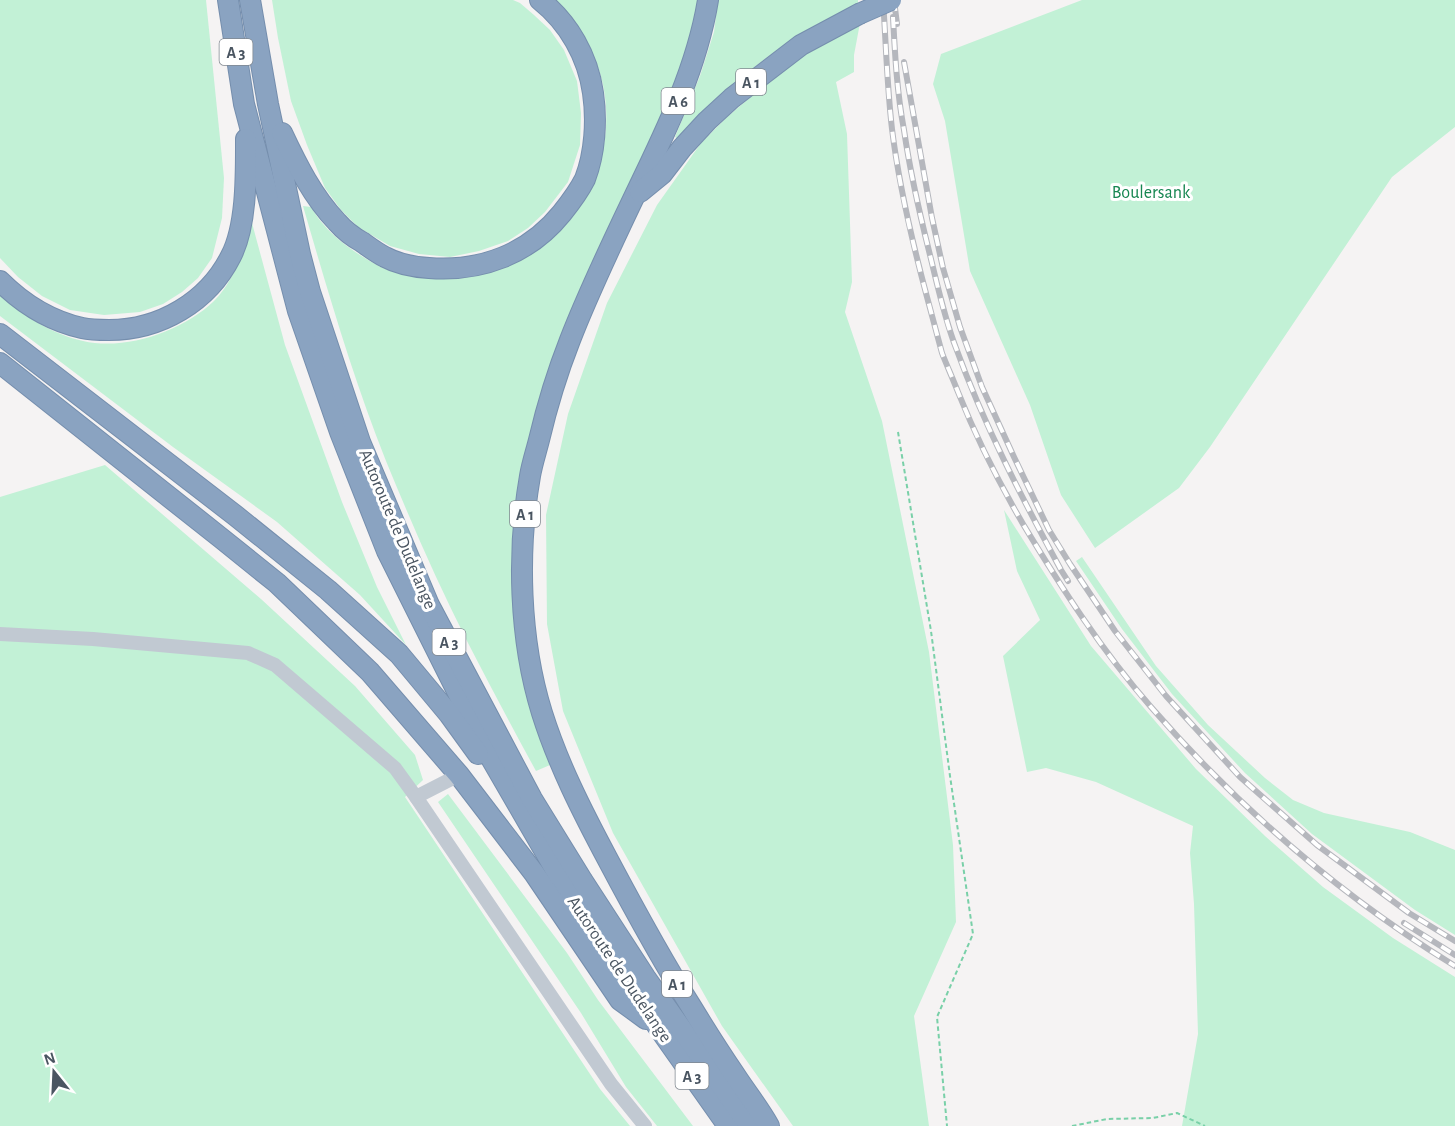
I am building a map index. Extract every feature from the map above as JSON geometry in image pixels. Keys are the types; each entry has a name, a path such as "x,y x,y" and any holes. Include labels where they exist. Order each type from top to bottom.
{"highway":[{"name":"Autoroute de Dudelange","path":"228,0 244,104 298,311 340,432 387,551 488,753 566,888 656,1026 728,1126"},
{"name":"Autoroute de Dudelange","path":"250,0 268,104 310,292 360,442 429,605 538,809 645,977 750,1126"},
{"name":"A 3","path":"268,104 302,174 338,224 358,240 385,258 415,267 447,270 483,265 519,250 550,228 570,203 584,179 592,154 595,104 585,60 561,20 540,0"},
{"name":"A 6","path":"634,197 659,146 679,97 694,55 708,0"},
{"name":"A 1","path":"769,1126 727,1064 659,953 577,801 555,750 541,711 526,639 522,585 524,530 530,474 546,410 565,353 585,301 634,197 662,174 682,148 732,98 801,45 891,0"},
{"path":"0,281 31,307 56,320 83,329 128,330 158,322 185,309 197,300 223,270 232,256 238,238 246,175 244,104"},
{"name":"A 3","path":"0,334 319,582 399,654 449,714 480,757 526,833 566,888"},
{"name":"A 3","path":"0,363 222,537 277,583 370,672 459,775 534,873 620,1000 656,1026"}],"street":[{"path":"0,634 93,639 248,653 275,665 395,768 611,1084 645,1126"},
{"path":"416,797 459,775"}],"path":[{"path":"898,432 932,630 950,776 974,934 937,1017 947,1126"},
{"path":"1072,1126 1107,1119 1153,1118 1177,1113 1205,1126"}],"green space":[{"path":"0,0 206,0 224,178 222,218 212,258 198,278 163,304 140,312 104,315 70,310 42,296 18,277 0,258"},
{"path":"272,0 513,0 520,3 550,30 564,50 577,81 581,113 580,145 568,182 545,212 528,228 508,241 479,251 450,257 419,254 390,246 358,227 341,210 325,188 307,145 291,101"},
{"path":"553,0 698,0 695,19 680,70 654,133 577,296 555,353 526,448 515,519 512,585 517,640 530,702 550,765 536,771 457,621 386,461 352,367 303,206 311,207 336,237 368,260 400,274 420,277 454,278 497,270 518,262 554,237 569,221 595,182 602,157 606,122 604,87 593,55 570,19"},
{"path":"718,0 858,0 858,6 803,34 763,60 678,139 675,137 700,76 714,32"},
{"name":"Boulersank","path":"1082,0 1455,0 1455,127 1392,177 1210,447 1179,488 1095,548 1061,495 1030,405 970,271 945,121 933,84 941,54"},
{"path":"860,23 854,55 854,72 836,82 847,134 852,282 845,312 882,421 929,652 953,845 956,922 914,1016 929,1126 793,1126 722,1026 613,833 563,711 547,624 546,515 568,414 607,303 657,205 701,143 727,117 792,62"},
{"path":"252,223 285,345 342,502 377,587 406,645 360,595 277,522 173,447 0,316 0,295 39,323 60,334 83,341 117,343 153,336 186,321 214,301 228,284"},
{"path":"105,465 261,599 355,686 415,755 423,780 405,797 600,1089 630,1126 0,1126 0,497"},
{"path":"1004,510 1091,646 1196,769 1265,836 1323,887 1393,938 1455,977 1455,1126 1182,1126 1198,1034 1190,853 1193,826 1096,782 1046,768 1027,772 1003,656 1040,620 1017,571"},
{"path":"1082,557 1156,666 1208,725 1265,778 1293,800 1324,813 1410,832 1455,850 1455,935 1415,910 1312,834 1245,773 1172,694 1122,629 1076,561"},
{"path":"448,794 693,1126 657,1126 626,1087 581,1013 438,802"}],"railway":[{"path":"883,0 890,113 895,150 921,276 944,358 972,426 1023,524 1067,595 1116,664 1151,707 1220,780 1256,815 1332,880 1413,939 1455,966"},
{"path":"894,0 897,24"},
{"path":"893,17 898,88 909,161 948,324 967,377 1004,461 1068,581"},
{"path":"904,62 932,218 960,327 982,387 1014,457 1049,530 1070,564 1115,631 1166,696 1240,777 1317,845 1409,913 1455,941"},
{"path":"1404,923 1455,955"}]}
